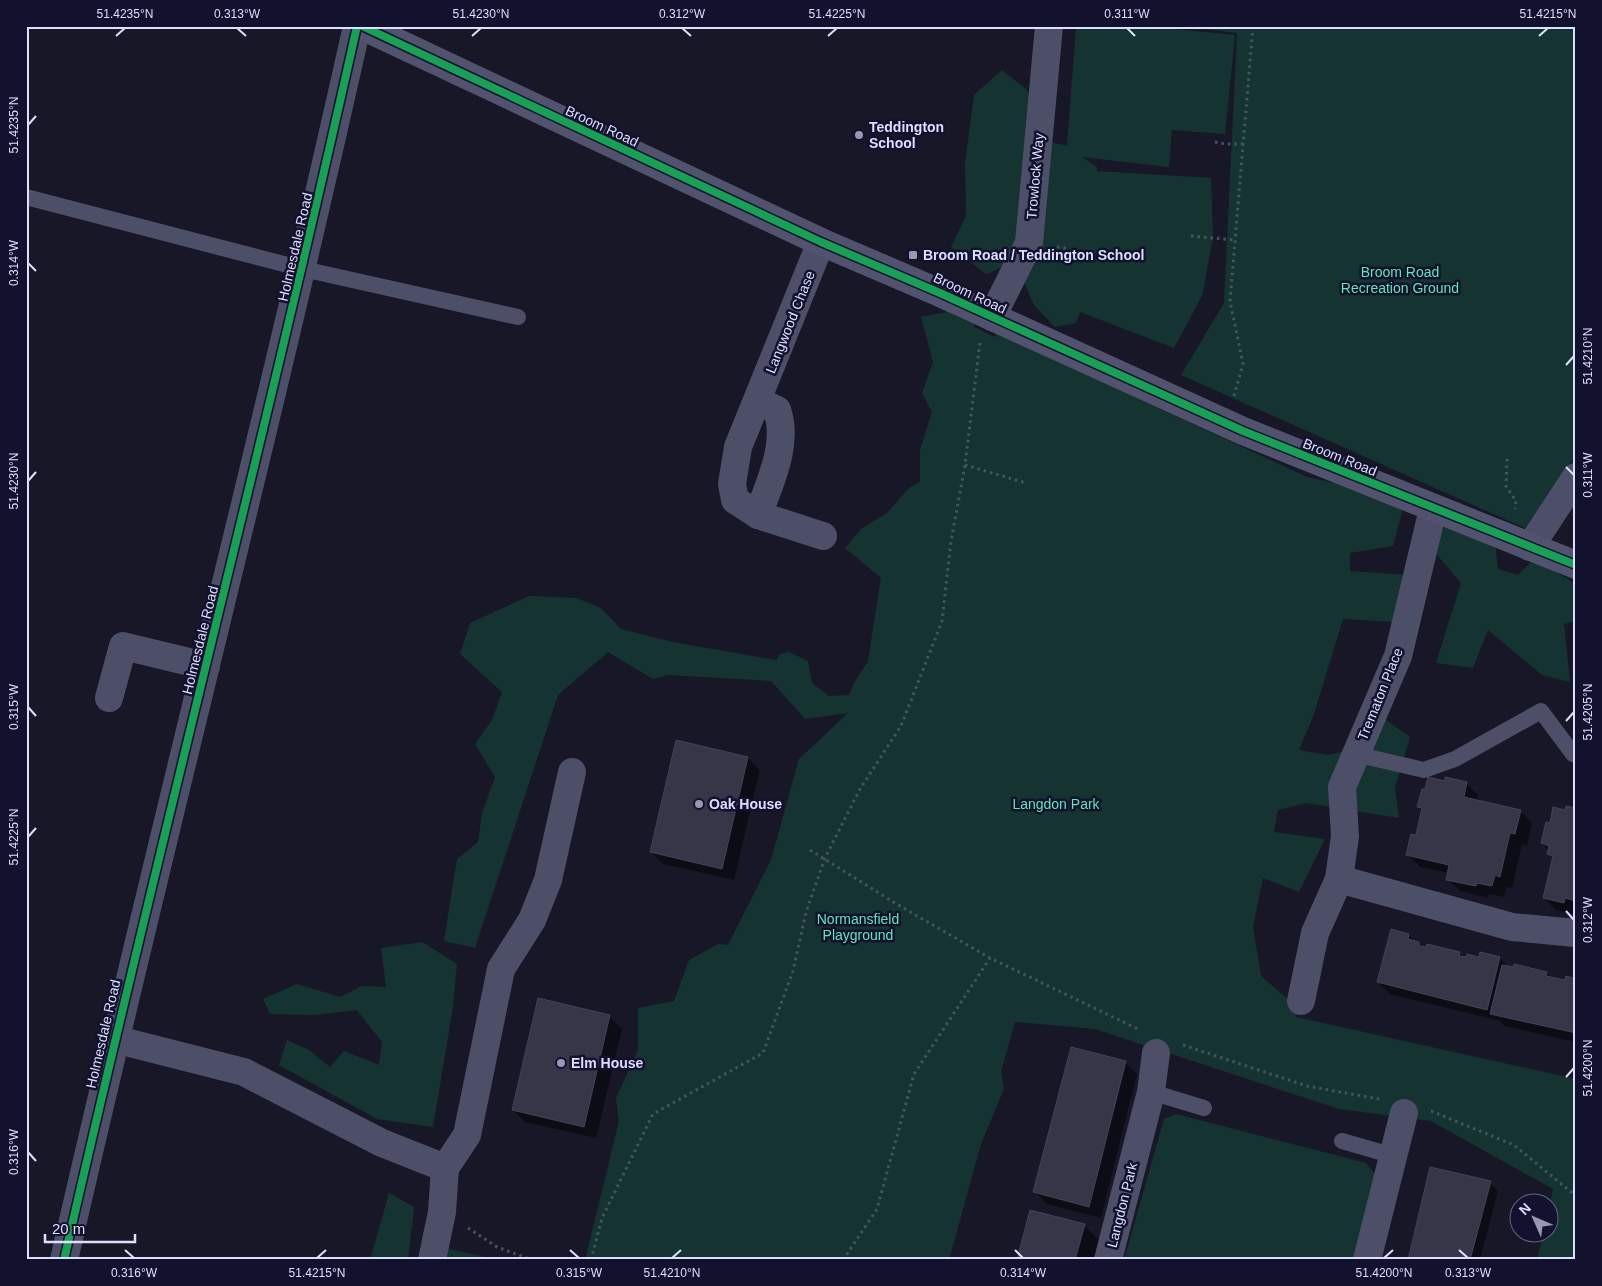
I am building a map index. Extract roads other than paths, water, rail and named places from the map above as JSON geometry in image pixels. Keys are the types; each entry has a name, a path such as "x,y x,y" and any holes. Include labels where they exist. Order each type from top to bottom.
{"street":[{"name":"Holmesdale Road","path":"64,1260 114,1039 303,269 357,26"},
{"name":"Broom Road","path":"362,26 821,242 940,293 1226,424 1576,565"},
{"name":"Trowlock Way","path":"989,316 1029,243 1049,26"},
{"name":"Langwood Chase","path":"821,242 738,447 732,484 735,500 758,515 823,536"},
{"path":"758,401 777,410 781,422 780,446 758,515"},
{"path":"1520,543 1576,477"},
{"name":"Trematon Place","path":"1300,1001 1315,933 1339,879 1345,836 1342,787 1398,656 1433,509"},
{"path":"109,698 122,646 206,666"},
{"path":"432,1260 442,1212 445,1168 466,1135 501,969 532,920 548,880 572,772"},
{"path":"1339,879 1512,927 1576,933"},
{"name":"Holmesdale Road","path":"114,1039 244,1072 382,1143 445,1168"},
{"name":"Langdon Park","path":"1108,1260 1151,1092 1159,1042"},
{"path":"1367,1260 1394,1156 1416,1112"}],"lane":[{"path":"26,197 303,269 518,317"},
{"path":"1355,754 1424,770 1455,759 1541,711 1573,754"},
{"path":"1151,1092 1204,1108"},
{"path":"1342,1141 1394,1156"}],"place":[{"name":"Teddington School","path":"859,135"},
{"name":"Broom Road / Teddington School","path":"913,255"},
{"name":"Oak House","path":"699,804"},
{"name":"Elm House","path":"561,1063"}],"park label":[{"name":"Broom Road Recreation Ground","path":"1400,280"},
{"name":"Normansfield Playground","path":"858,928"}]}
